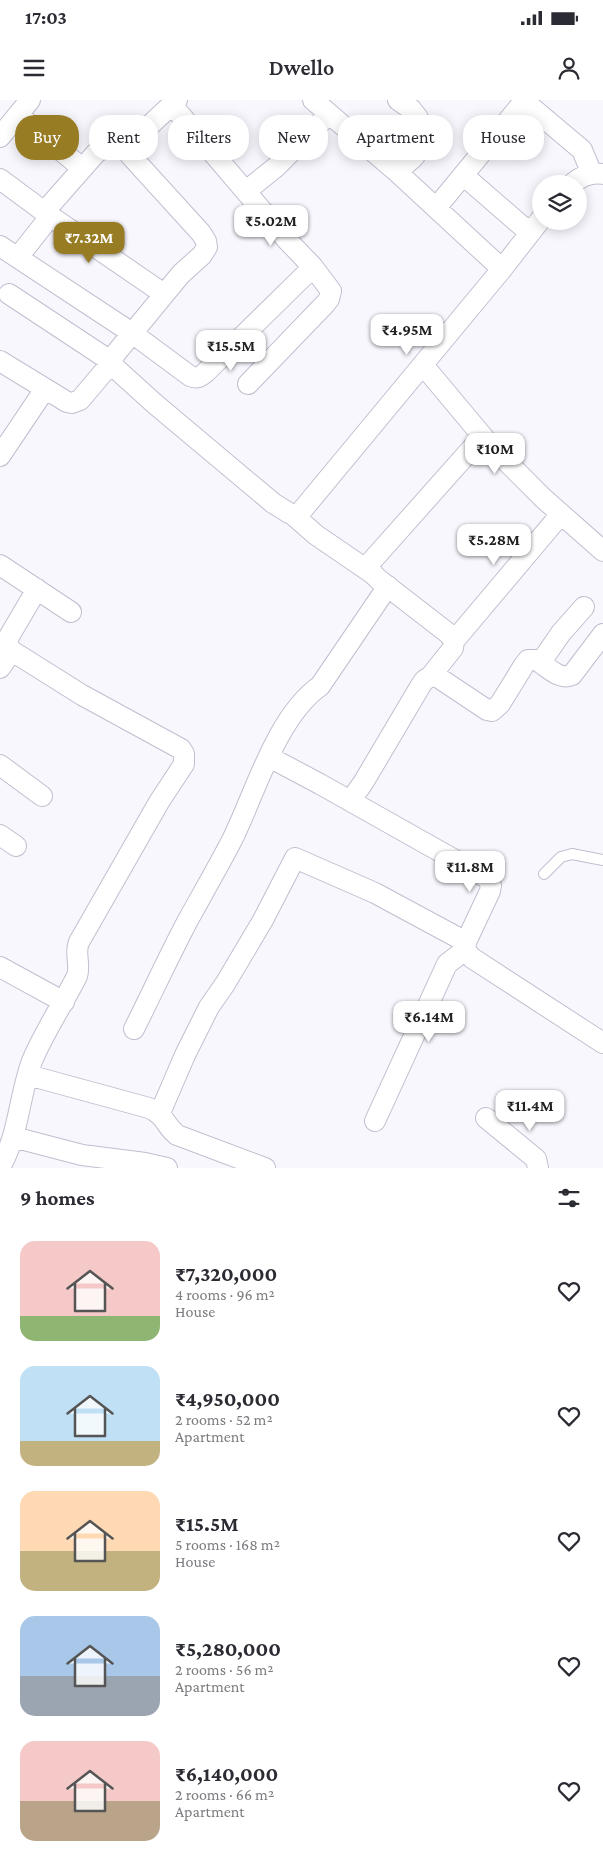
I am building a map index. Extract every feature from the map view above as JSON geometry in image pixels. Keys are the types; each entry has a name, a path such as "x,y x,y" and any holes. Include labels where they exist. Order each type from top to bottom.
{"street":[{"path":"313,100 397,172 502,269"},
{"path":"397,172 418,152 420,143 418,118 411,109 398,100"},
{"path":"436,208 525,101 582,150 597,174"},
{"path":"158,118 175,102 246,191 332,291 329,300 248,384"},
{"path":"246,191 276,166 329,114"},
{"path":"11,120 82,168"},
{"path":"18,257 49,220 82,168 89,160"},
{"path":"0,361 67,402 76,402 112,362 132,333 181,274 204,252 207,247 206,241 134,160"},
{"path":"463,175 532,223"},
{"path":"0,179 50,216 164,294"},
{"path":"292,514 299,514 533,230"},
{"path":"0,246 132,333 190,376 199,378 313,267"},
{"path":"9,294 112,362 115,369 154,404 273,503 292,514 316,535 380,580 449,634 454,641"},
{"path":"423,365 482,437 561,514 603,551"},
{"path":"0,456 45,389"},
{"path":"380,580 369,564 375,555 482,437"},
{"path":"350,801 363,783 421,685 430,677 453,648 454,641 561,514"},
{"path":"0,565 71,612"},
{"path":"134,1029 188,920 233,838 269,757 295,712 310,694 320,686 380,580"},
{"path":"0,1168 13,1137 28,1075 43,1038 80,969 76,954 79,942 159,802 184,764 184,754 181,749 82,696 12,652 7,640 37,589"},
{"path":"541,662 558,636 584,607"},
{"path":"430,677 444,680 486,710 492,711 500,704 524,664 532,659 541,662 558,675 568,677 577,669 603,634"},
{"path":"0,668 12,652"},
{"path":"269,757 487,878 491,885 465,946 447,964 375,1121"},
{"path":"0,765 42,796"},
{"path":"160,1113 185,1054 209,1007 263,920 295,858 376,893 465,946 472,958 603,1043"},
{"path":"0,967 64,1002"},
{"path":"28,1075 150,1108 160,1113 170,1130 177,1135 265,1168"},
{"path":"486,1118 536,1159 538,1168"},
{"path":"13,1137 82,1155 145,1163 167,1168"}],"lane":[{"path":"544,874 561,857 572,854 603,860"}]}
